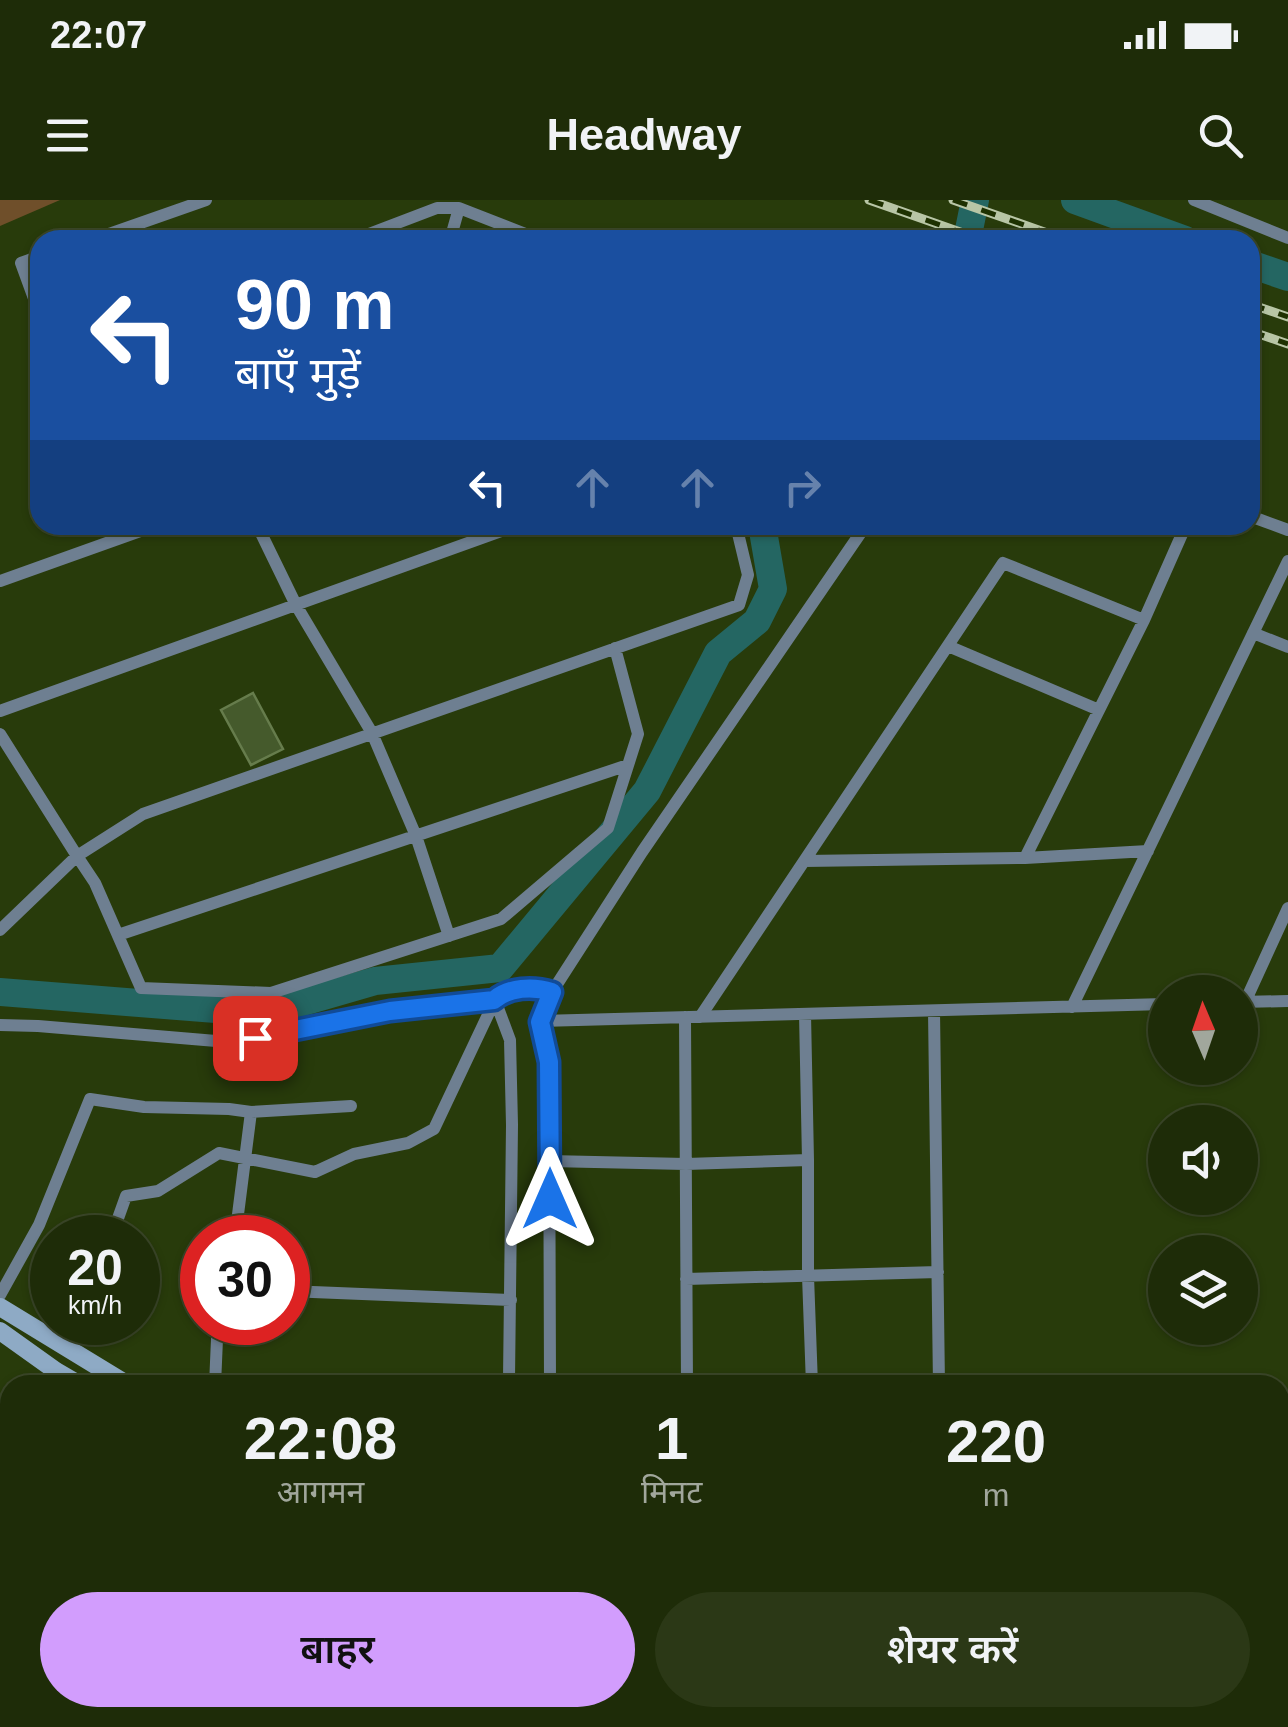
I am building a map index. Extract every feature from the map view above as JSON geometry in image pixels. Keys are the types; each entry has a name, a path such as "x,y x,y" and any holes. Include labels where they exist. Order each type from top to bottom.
{"street":[{"path":"128,230 206,200"},
{"path":"419,200 438,208"},
{"path":"1194,200 1288,236"},
{"path":"380,230 438,208 460,208 516,230"},
{"path":"453,230 460,208"},
{"path":"30,259 21,262 30,287"},
{"path":"1260,520 1288,530"},
{"path":"0,581 129,535"},
{"path":"262,535 296,605 372,734 416,836 449,936"},
{"path":"0,711 490,535"},
{"path":"0,930 78,856 143,814 739,604 748,575 738,535"},
{"path":"550,1375 549,1062 540,1022 552,992 642,852 859,535"},
{"path":"1025,858 1144,620 1182,535"},
{"path":"1072,1007 1288,562"},
{"path":"700,1017 1003,564 1144,620"},
{"path":"1253,633 1288,648"},
{"path":"948,646 1099,710"},
{"path":"0,734 95,883 142,988 271,993 500,918 608,828 638,734 615,648"},
{"path":"118,935 628,765"},
{"path":"804,861 1148,852"},
{"path":"1255,975 1288,908"},
{"path":"119,1215 126,1196 158,1192 219,1153 314,1172 354,1154 408,1143 434,1128 494,1000 504,991 541,988 552,992"},
{"path":"0,1025 228,1042 282,1035 390,1011 494,1000"},
{"path":"494,1000 510,1040 509,1375"},
{"path":"1258,1002 1288,1001"},
{"path":"540,1022 1148,1005"},
{"path":"934,1011 939,1375"},
{"path":"806,1014 812,1375"},
{"path":"685,1018 687,1375"},
{"path":"0,1295 40,1225 90,1099 144,1107 251,1112 352,1106"},
{"path":"238,1215 251,1112"},
{"path":"550,1162 686,1164 808,1160"},
{"path":"686,1279 938,1272"},
{"path":"310,1292 511,1300"},
{"path":"0,1307 111,1375"},
{"path":"0,1332 62,1375"},
{"path":"69,1350 71,1345"},
{"path":"215,1375 217,1345"}],"shaded area":[{"path":"0,200 60,200 0,226"}],"building":[{"path":"253,693 283,749 251,765 221,710"}],"waterway":[{"path":"969,230 975,200"},
{"path":"1075,200 1158,230"},
{"path":"1260,267 1288,277"},
{"path":"0,992 265,1013 375,981 500,968 647,791 718,653 757,621 773,589 764,535"}],"railway":[{"path":"869,200 954,230"},
{"path":"953,200 1038,230"},
{"path":"1260,307 1288,317"},
{"path":"1260,334 1288,344"}],"route":[{"path":"255,1038 390,1011 494,1000 504,991 541,988 552,992 540,1022 549,1062 550,1199"}]}
